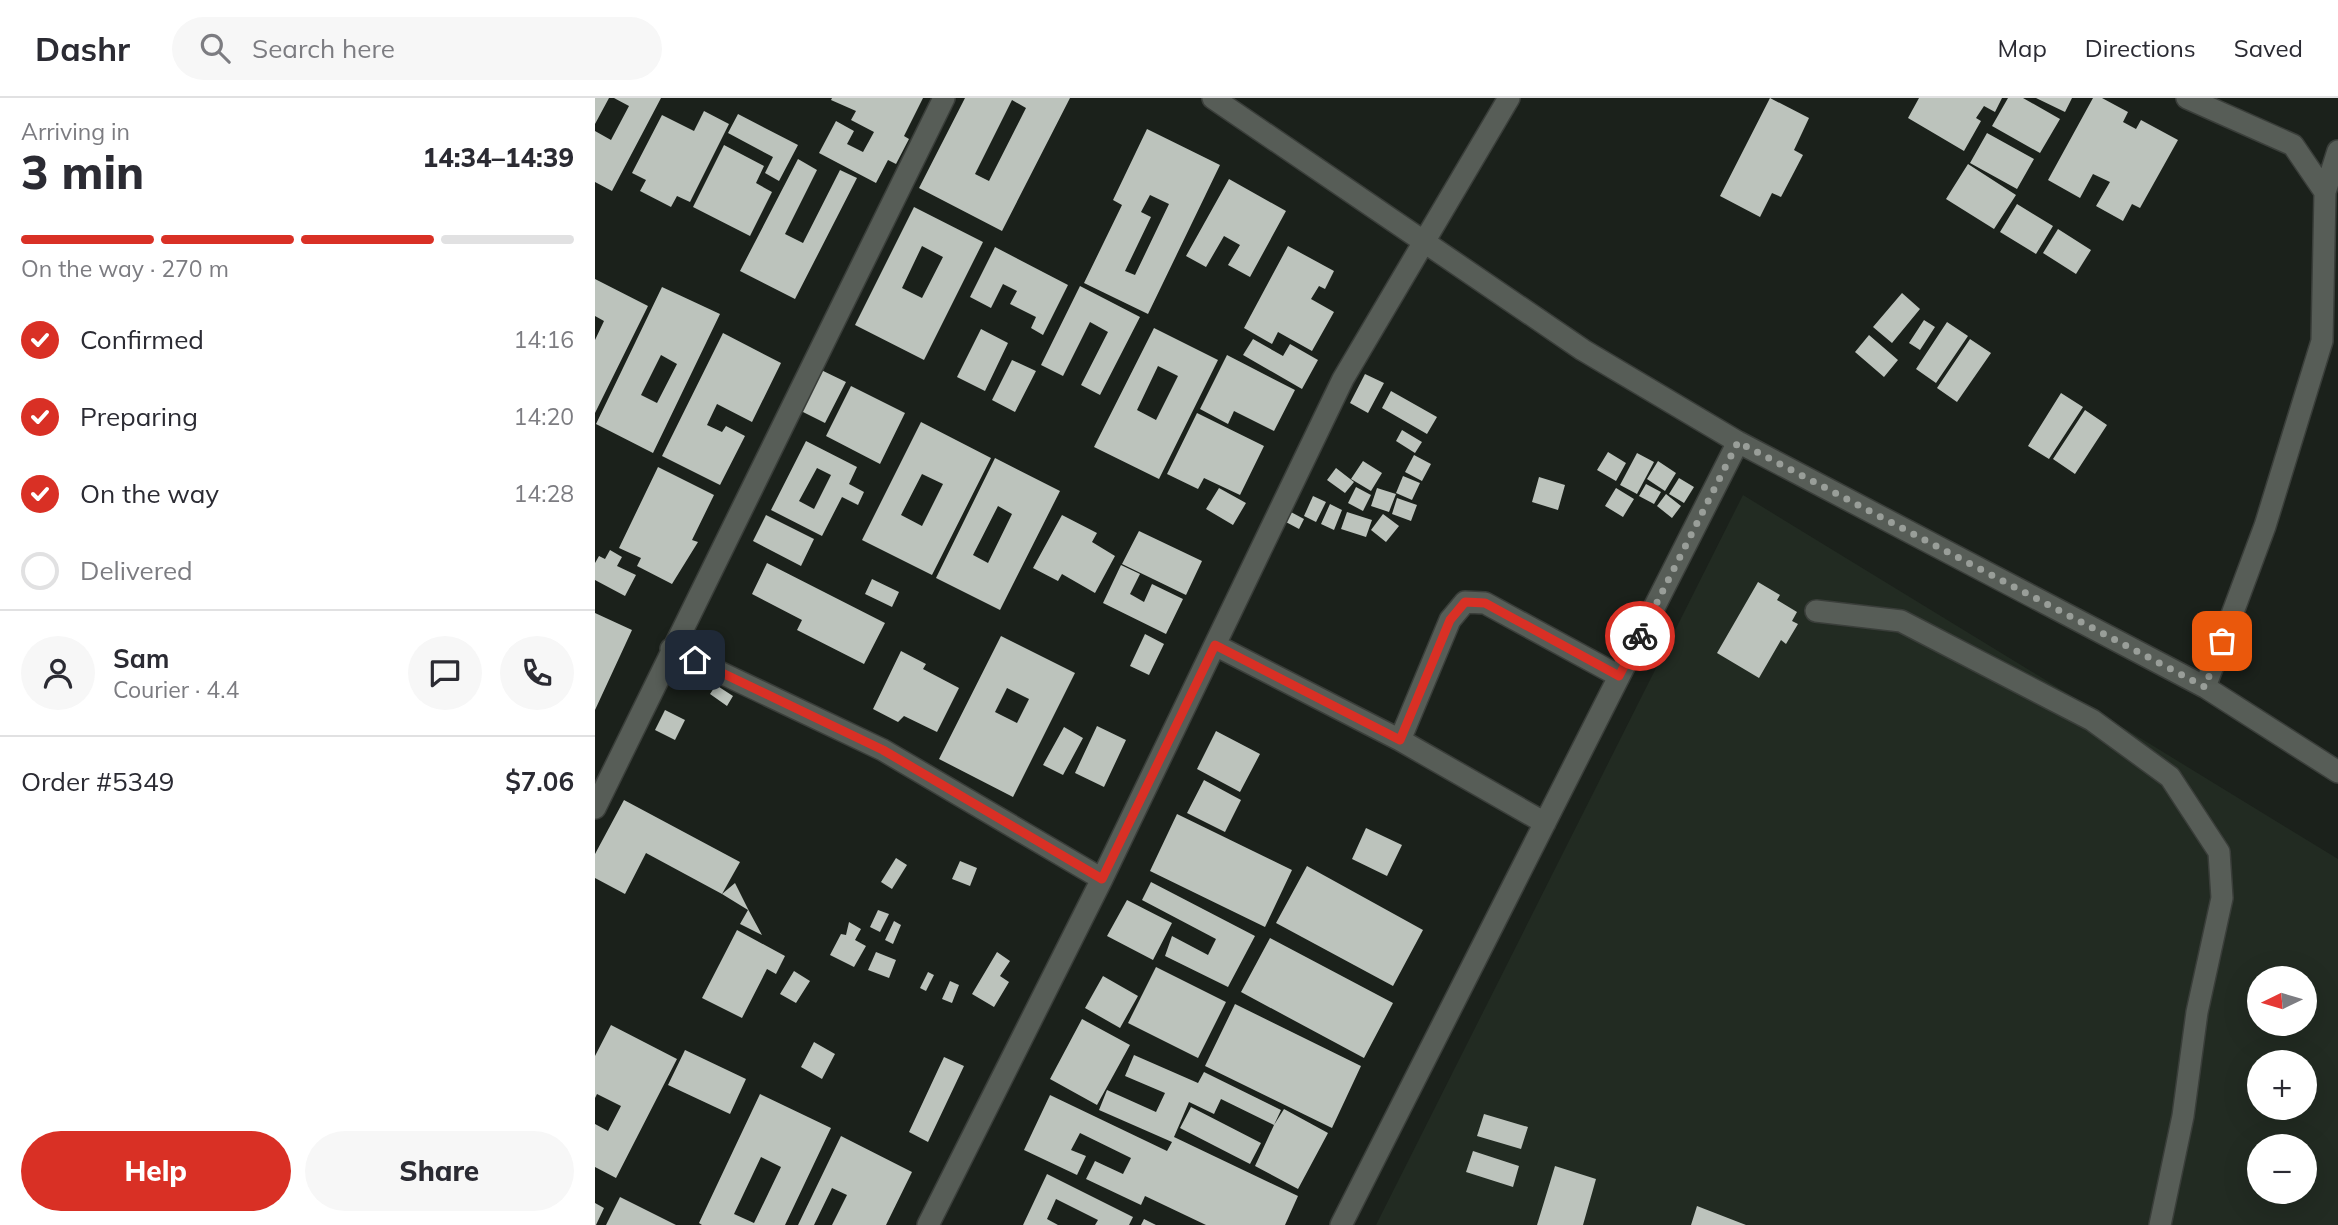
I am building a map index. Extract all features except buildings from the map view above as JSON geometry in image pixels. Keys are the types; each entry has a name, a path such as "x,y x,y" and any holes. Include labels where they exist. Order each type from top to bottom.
{"street":[{"path":"595,808 944,98"},
{"path":"1213,98 1583,350 1738,442 2205,687 2338,772"},
{"path":"928,1225 1102,879 1343,379 1509,98"},
{"path":"2187,98 2293,145 2325,192"},
{"path":"2205,687 2330,342 2325,192 2338,151"},
{"path":"1341,1225 1738,442"},
{"path":"1400,740 1450,620 1465,602 1485,603 1619,676"},
{"path":"1816,611 1901,621 2092,720 2170,777 2219,852 2223,898 2197,1012 2183,1116 2160,1225"},
{"path":"1215,645 1400,740 1545,822"},
{"path":"671,649 883,750 1102,879"}],"shaded area":[{"path":"1743,495 2338,859 2338,1225 1376,1225"}],"way so far":[{"path":"1640,636 1738,442 2205,687 2222,641"}],"route":[{"path":"695,660 883,750 1102,879 1215,645 1400,740 1450,620 1465,602 1485,603 1619,676 1640,636"}]}
